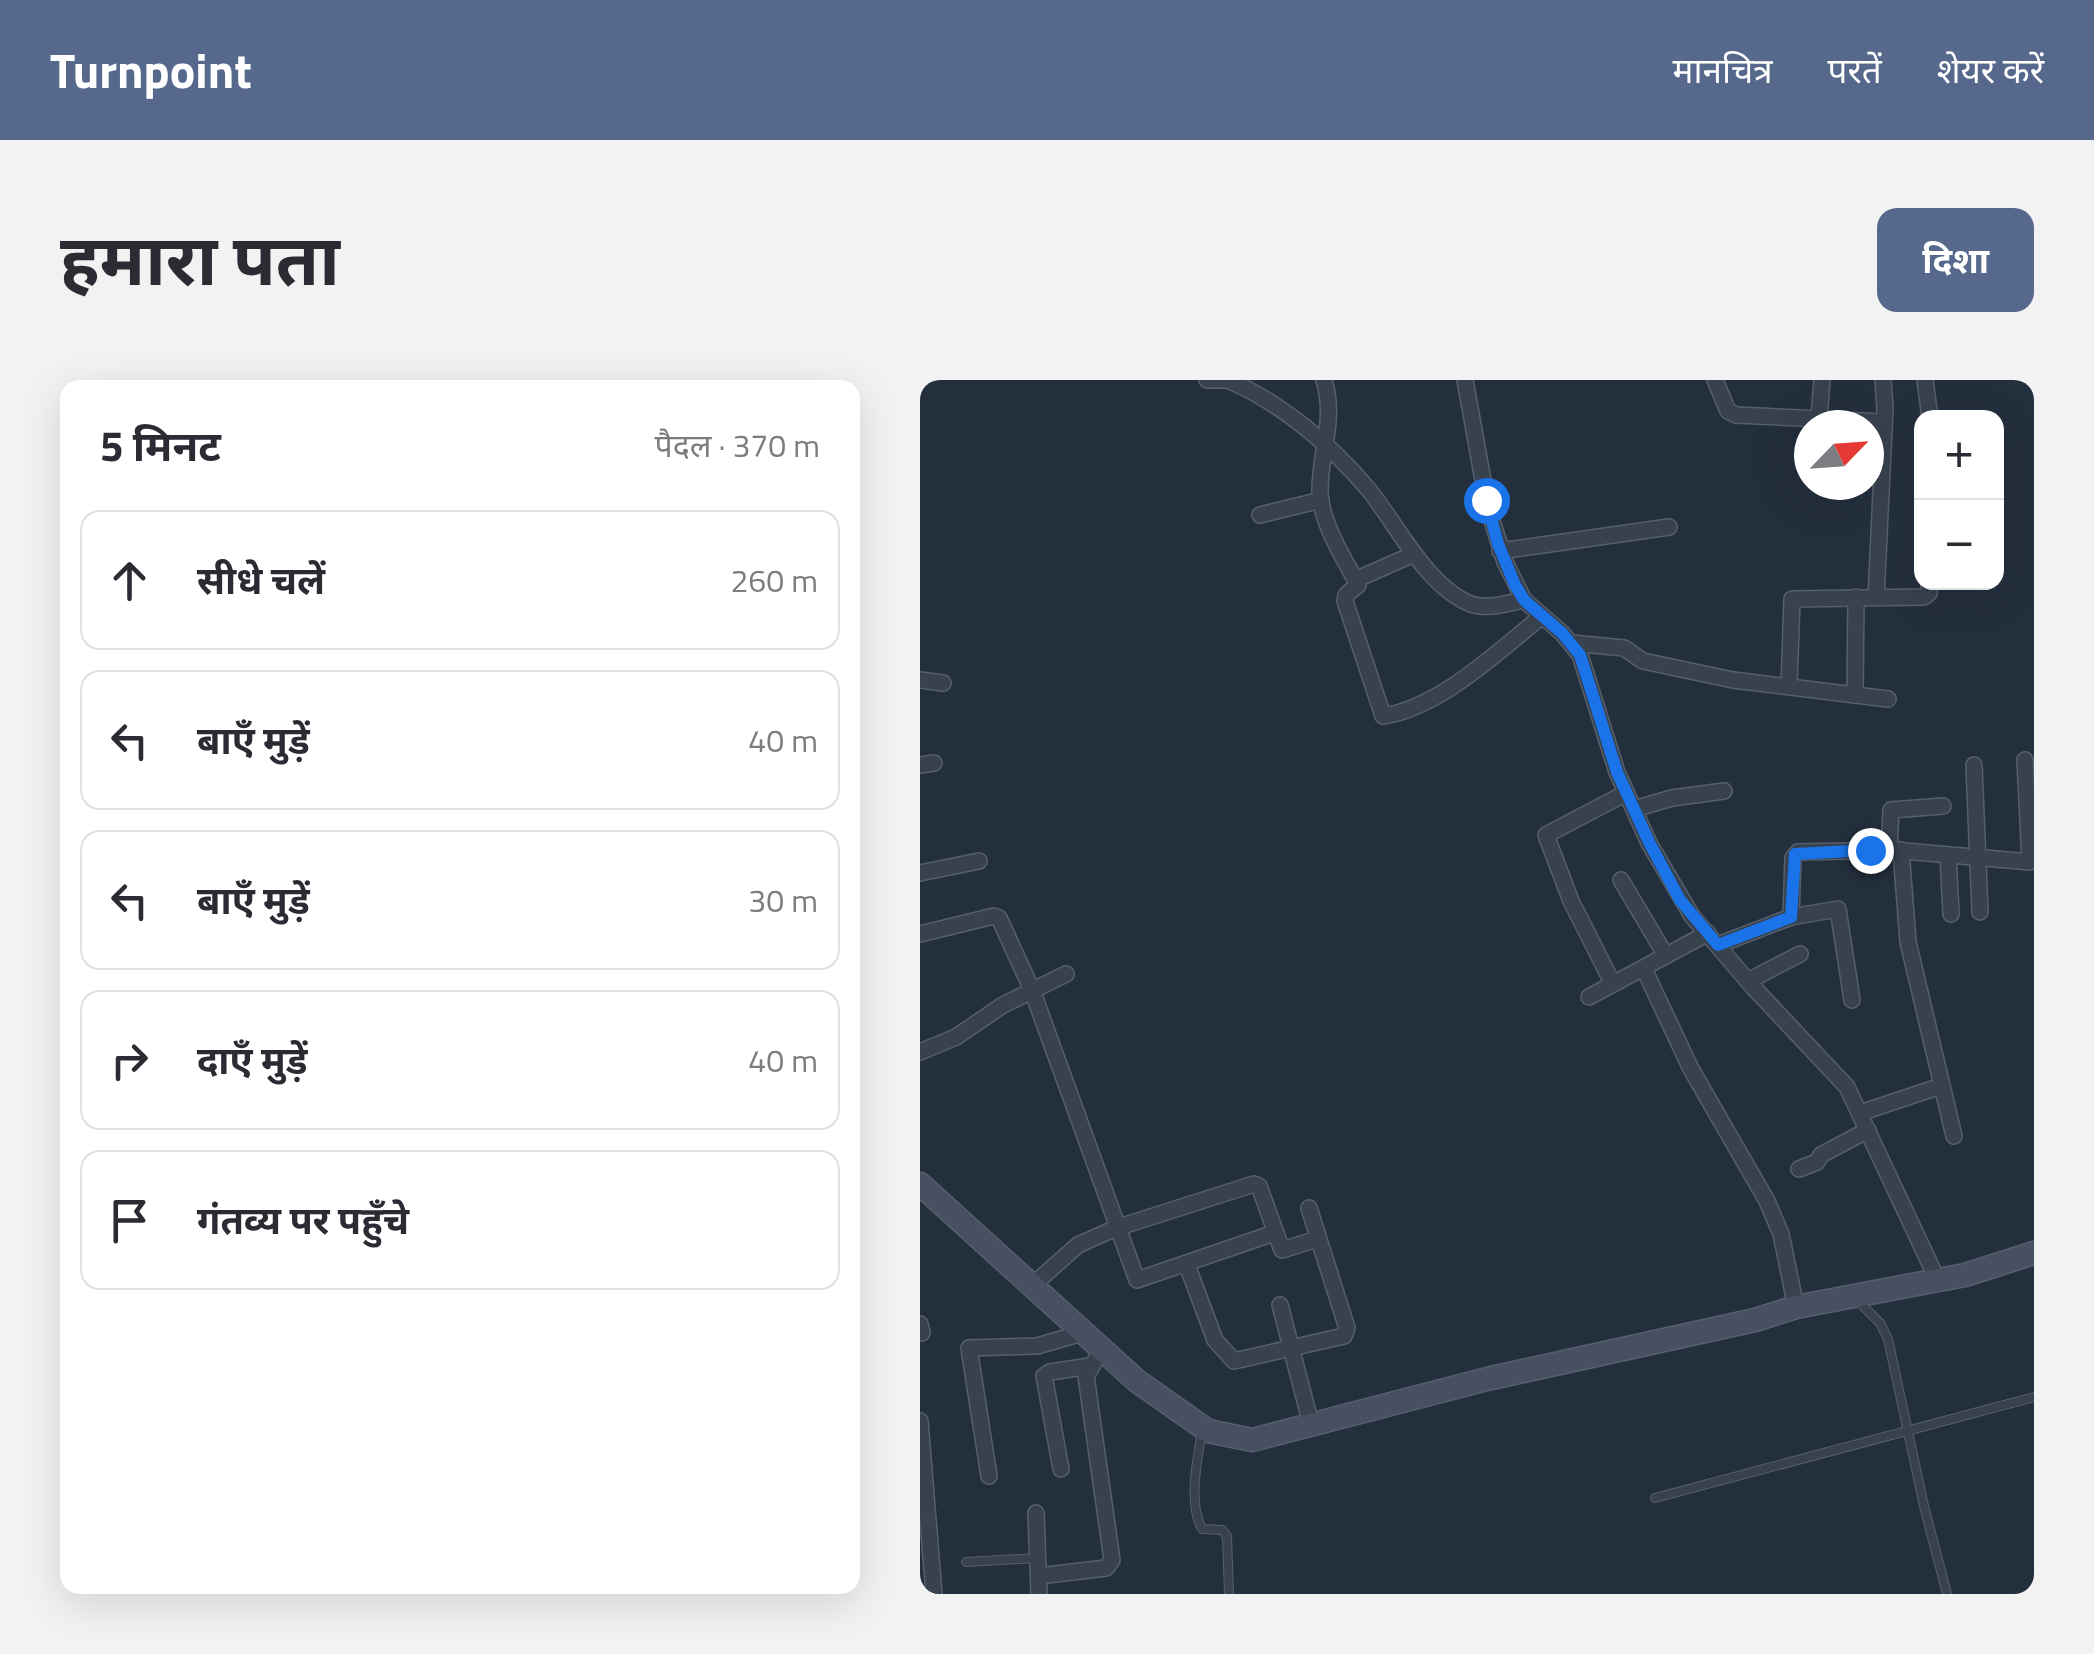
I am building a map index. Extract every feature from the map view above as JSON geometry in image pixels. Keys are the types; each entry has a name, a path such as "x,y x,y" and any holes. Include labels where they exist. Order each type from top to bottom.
{"main road":[{"path":"920,1184 1034,1284 1093,1349 1203,1428 1252,1440 1537,1368 1796,1308 1938,1281 2034,1254"}],"street":[{"path":"1208,380 1232,380 1264,397 1326,446 1362,482 1414,554 1451,592 1474,605 1524,600"},
{"path":"1324,380 1330,408 1321,500 1355,580 1357,589 1346,595 1345,601 1385,717 1415,706 1459,681 1542,616"},
{"path":"1465,380 1488,508 1500,551 1524,600 1572,643 1582,659 1630,801 1676,893 1748,981 1845,1084 1938,1281"},
{"path":"1715,380 1733,414 1794,417"},
{"path":"1820,410 1822,380"},
{"path":"1883,380 1884,410"},
{"path":"1924,380 1929,410"},
{"path":"1260,515 1321,500"},
{"path":"1876,597 1880,500"},
{"path":"1500,551 1669,527"},
{"path":"1355,580 1414,554"},
{"path":"1789,686 1792,599 1924,597 1928,590"},
{"path":"1855,695 1856,597"},
{"path":"1572,643 1624,648 1644,661 1676,669 1888,699"},
{"path":"920,680 943,683"},
{"path":"1791,917 1795,854 1895,850 2030,862 2025,760"},
{"path":"1974,765 1980,912"},
{"path":"1613,984 1571,900 1546,835 1630,801 1724,792"},
{"path":"1943,806 1891,810 1908,942 1954,1136"},
{"path":"1948,855 1951,914"},
{"path":"920,873 979,861"},
{"path":"1621,880 1666,956"},
{"path":"1589,997 1666,956 1713,939 1791,917 1838,909 1852,1000"},
{"path":"920,934 997,916 1032,990 1137,1280 1274,1233"},
{"path":"1748,981 1800,954"},
{"path":"1644,969 1691,1069 1767,1201 1780,1232 1796,1308"},
{"path":"920,1052 956,1037 1032,990 1066,974"},
{"path":"1860,1113 1941,1086"},
{"path":"1799,1168 1817,1162 1821,1155 1868,1130"},
{"path":"1034,1284 1068,1250 1116,1228 1257,1184 1282,1250 1317,1239"},
{"path":"1186,1266 1215,1340 1229,1358 1239,1361 1344,1336 1348,1332 1309,1208"},
{"path":"1280,1305 1311,1424"},
{"path":"988,1476 968,1348 1093,1349"},
{"path":"1060,1469 1044,1376 1093,1349"},
{"path":"1039,1576 1106,1568 1112,1560 1086,1384 1093,1349"},
{"path":"920,1421 934,1594"},
{"path":"1036,1514 1039,1594"}],"lane":[{"path":"1856,1298 1884,1330 1947,1594"},
{"path":"1655,1498 2034,1397"},
{"path":"1203,1428 1197,1465 1197,1516 1202,1529 1222,1530 1227,1536 1229,1594"},
{"path":"966,1562 1038,1558"}],"route":[{"path":"1486,500 1510,576 1524,600 1562,633 1580,655 1617,772 1649,842 1680,900 1718,945 1791,917 1795,854 1870,850"}]}
